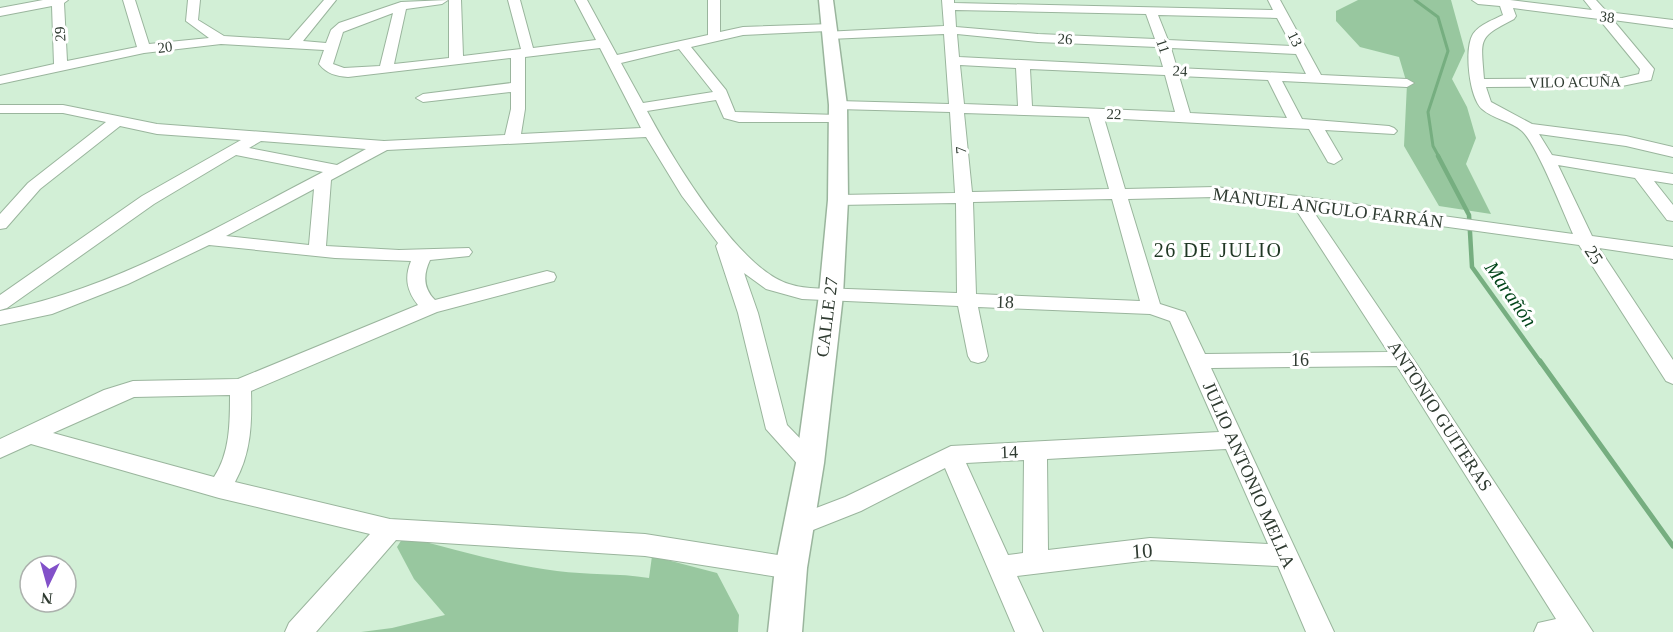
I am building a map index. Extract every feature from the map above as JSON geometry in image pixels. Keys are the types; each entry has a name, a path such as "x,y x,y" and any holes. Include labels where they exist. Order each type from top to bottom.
{"main road":[{"name":"CALLE 27","path":"785,632 791,568 810,463 831,295 838,200 838,112 826,0"}],"street":[{"path":"0,12 60,0"},
{"name":"29","path":"60,0 61,67"},
{"path":"129,0 144,49"},
{"path":"194,0 192,21 221,40"},
{"path":"294,43 330,0"},
{"path":"442,0 401,6 343,26 337,30 326,64 329,69 337,72 386,69 605,43"},
{"path":"455,0 456,61"},
{"path":"512,139 518,109 517,87 523,53 514,0"},
{"path":"581,0 652,132 692,199 722,238 748,313 777,429 810,463"},
{"path":"714,0 714,37"},
{"name":"13","path":"1274,0 1316,79"},
{"name":"38","path":"1479,0 1673,24"},
{"name":"VILO ACUÑA","path":"1477,83 1622,82 1647,77 1647,69 1590,0"},
{"path":"1505,2 1510,16 1486,28 1479,34 1475,44 1477,83 1485,104 1528,128 1626,141 1673,152"},
{"path":"948,3 1151,11 1180,6 1283,14"},
{"name":"7","path":"948,3 964,197 967,301 978,356"},
{"path":"386,69 401,6"},
{"name":"11","path":"1151,11 1184,116"},
{"name":"26","path":"615,60 743,31 949,30 1163,44 1300,50"},
{"name":"20","path":"0,80 144,49 221,40 333,47"},
{"path":"640,108 721,95 682,44"},
{"name":"24","path":"953,62 1407,83"},
{"path":"1023,65 1024,111"},
{"path":"1273,77 1296,122"},
{"path":"423,98 517,87"},
{"name":"22","path":"721,95 729,115 739,118 958,108 1184,116 1296,122 1389,131"},
{"path":"0,109 63,109 157,129 384,146 652,132"},
{"path":"1095,113 1152,308"},
{"path":"0,224 34,186 118,120"},
{"path":"1314,124 1334,159"},
{"name":"25","path":"1528,128 1547,159 1585,241 1673,376"},
{"path":"0,304 148,200 259,136"},
{"path":"0,318 45,309 121,280 207,239 384,146"},
{"path":"236,150 340,170"},
{"path":"1547,159 1673,179"},
{"path":"1640,174 1673,216"},
{"path":"317,251 323,179"},
{"name":"MANUEL ANGULO FARRÁN","path":"838,200 1119,192 1215,192 1298,201 1673,253"},
{"name":"ANTONIO GUITERAS","path":"1298,201 1578,631"},
{"name":"18","path":"722,238 764,280 786,290 831,295 1152,308 1178,317"},
{"path":"207,239 317,251 422,257 462,252"},
{"path":"422,257 417,266 415,279 419,296 430,307"},
{"path":"0,449 112,396 133,389 240,387 430,307 548,277"},
{"name":"JULIO ANTONIO MELLA","path":"1178,317 1320,632"},
{"name":"16","path":"1197,360 1403,359"},
{"path":"219,488 228,477 242,434 240,387"},
{"path":"28,435 219,488 390,529 645,545 791,568"},
{"name":"14","path":"799,525 853,504 951,455 1233,440"},
{"path":"1035,451 1036,563"},
{"path":"951,455 1029,632"},
{"path":"299,632 390,529"},
{"name":"10","path":"999,567 1150,549 1286,556"},
{"path":"1548,632 1578,631"}],"green space":[{"path":"1358,0 1451,0 1465,51 1452,79 1467,107 1476,138 1466,164 1491,214 1439,206 1404,146 1407,84 1399,57 1360,47 1336,21 1336,11"},
{"path":"404,536 499,561 557,571 649,578 652,556 717,573 739,615 738,632 361,632 392,628 445,615 414,579 397,547"}],"waterway":[{"name":"Marañón","path":"1415,0 1438,17 1448,51 1428,112 1433,146 1439,157"},
{"name":"Marañón","path":"1438,156 1469,215 1472,267 1541,363"},
{"name":"Marañón","path":"1540,361 1673,546"}],"district":[{"name":"26 DE JULIO","path":"1218,250"}]}
